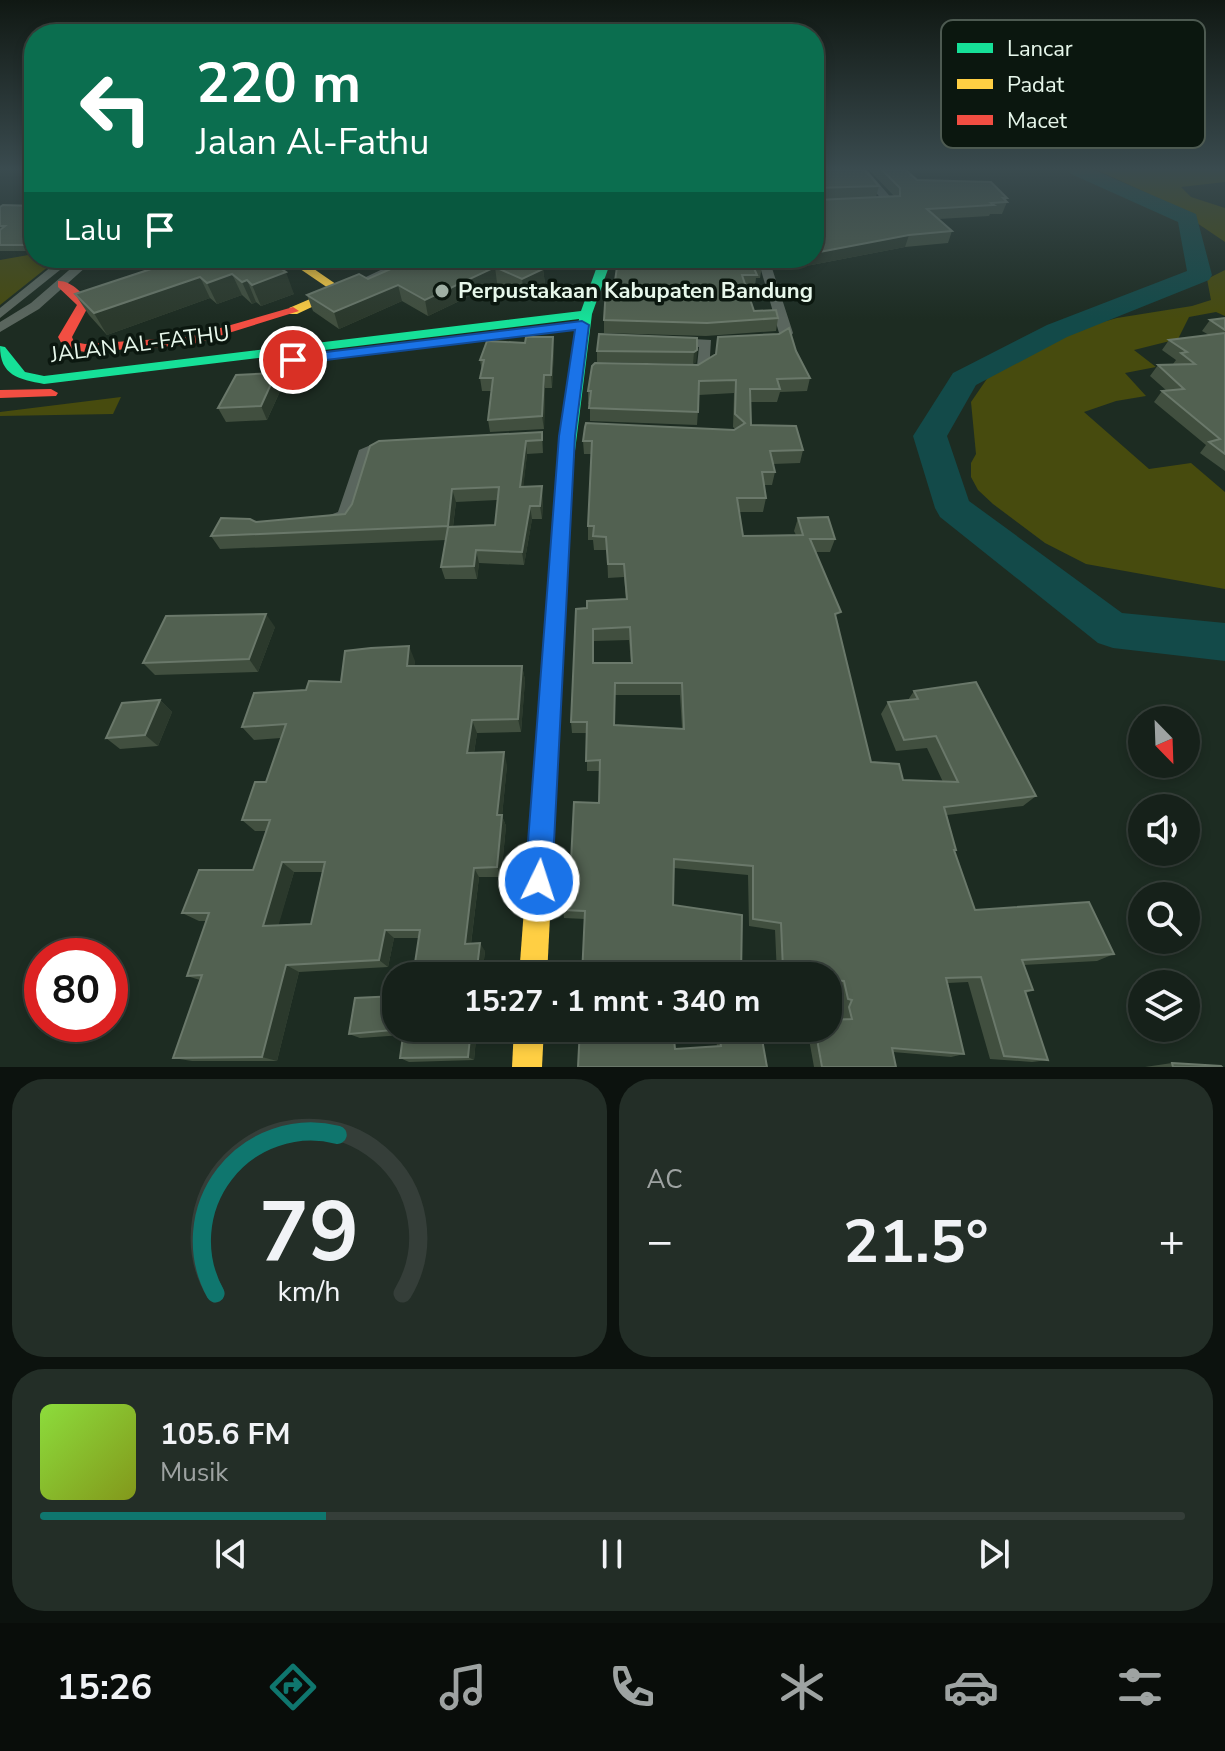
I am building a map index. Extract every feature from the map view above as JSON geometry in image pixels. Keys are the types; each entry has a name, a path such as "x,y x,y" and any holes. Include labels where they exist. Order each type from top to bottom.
{"main road":[{"path":"305,268 340,291"},
{"path":"534,962 566,432 583,369 585,330 607,268"},
{"path":"62,284 81,299 83,305 68,325 65,337 69,345 85,348 190,341 277,318 340,291"},
{"name":"JALAN AL-FATHU","path":"0,350 20,375 44,380 323,351 585,330"},
{"name":"JALAN AL-FATHU","path":"0,394 35,395 323,351"},
{"path":"527,1067 528,1042"}],"street":[{"path":"0,314 57,268"},
{"path":"0,328 28,311 79,268"},
{"path":"340,291 393,268"},
{"path":"748,341 776,340 786,333 766,268"},
{"path":"658,342 713,342 704,369 670,370"},
{"path":"306,523 335,521 346,516 365,454 371,450 411,445"}],"green space":[{"path":"1192,220 1225,220 1225,242"},
{"path":"24,256 24,268 46,268 0,305 0,260"},
{"path":"1225,270 1225,316 1216,312 1189,317 1178,339 1134,350 1156,367 1125,373 1146,396 1116,401 1084,412 1149,469 1191,463 1225,492 1225,589 1086,564 1045,543 978,490 971,477 971,463 976,454 971,402 993,370 1032,346 1073,330 1211,300 1207,279"},
{"path":"121,397 113,414 0,416 0,412"}],"building":[{"path":"0,220 24,220 24,245 0,245 0,230 5,226 0,226"},
{"path":"824,220 939,220 952,231 909,235 824,251"},
{"path":"154,268 280,268 286,272 252,285 232,274 207,283 200,277 94,313 75,294"},
{"path":"393,268 493,268 425,300 398,285 334,312 307,295 359,274 368,279"},
{"path":"497,268 543,269 522,279"},
{"path":"617,268 754,268 757,275 742,275 754,311 776,310 778,318 707,323 604,320 606,288 614,288"},
{"path":"1225,318 1225,330 1210,320"},
{"path":"789,328 796,351 810,378 777,379 780,389 750,389 751,425 796,426 803,450 770,451 775,472 762,472 766,498 737,498 743,536 803,535 798,518 828,517 835,539 810,539 841,612 835,614 871,762 899,764 903,780 958,782 936,736 904,740 888,702 918,699 914,691 976,682 1036,796 944,807 954,850 975,910 1089,902 1114,954 1022,960 1033,990 1025,991 1048,1060 1004,1056 981,977 946,978 964,1054 892,1048 896,1067 822,1067 818,1042 842,1042 842,1019 852,1019 849,1007 852,1000 848,999 842,981 842,962 783,962 781,923 753,919 753,866 674,859 673,905 742,915 741,962 583,962 585,911 563,910 564,881 570,881 574,802 599,803 600,760 586,761 587,722 571,722 576,609 587,608 587,601 627,599 624,564 608,564 606,537 593,536 594,526 588,526 592,441 583,441 586,423 734,430 745,423 735,414 736,380 699,381 698,412 589,408 592,366 595,363 698,365 716,354 718,337 779,334","holes":["630,627 632,663 593,663 593,629","615,683 682,683 684,729 614,725"]},
{"path":"1225,333 1225,454 1209,442 1220,439 1162,391 1184,389 1158,365 1195,364 1181,353 1187,352 1169,340"},
{"path":"599,334 697,338 697,350 597,351"},
{"path":"526,337 553,337 551,375 544,375 542,416 488,420 493,378 480,378 484,360 480,360 487,341 525,343"},
{"path":"276,373 261,406 218,408 236,375"},
{"path":"542,432 542,440 526,441 520,487 542,486 540,506 530,506 522,552 476,550 474,566 441,567 448,527 495,525 499,487 452,489 448,526 211,536 221,518 256,522 345,514 352,504 370,446 379,441"},
{"path":"266,614 249,659 143,663 166,616"},
{"path":"409,646 407,666 522,666 518,719 472,720 467,753 504,752 497,815 502,815 497,867 474,868 465,944 480,943 478,962 415,962 420,930 385,930 379,960 286,965 262,1057 173,1058 202,975 187,976 209,913 182,913 199,870 253,870 270,820 242,820 255,782 266,782 286,724 242,727 254,693 306,690 309,681 341,682 345,651","holes":["282,862 325,862 311,924 263,926"]},
{"path":"160,700 145,735 106,738 122,703"},
{"path":"382,997 382,1031 349,1034 355,998"},
{"path":"402,1042 470,1042 468,1057 400,1058"},
{"path":"579,1042 674,1042 675,1049 721,1046 720,1042 763,1042 767,1067 578,1067"},
{"path":"1172,1063 1221,1066 1222,1067 1173,1067"}],"waterway":[{"path":"1188,220 1200,275 1057,331 964,379 930,436 953,508 1113,630 1225,642"}],"traffic: fast":[{"path":"586,314 602,268"},
{"path":"0,350 20,375 44,380 586,314 565,467"}],"traffic: slow":[{"path":"293,311 340,291 305,268"},
{"path":"534,962 565,467"},
{"path":"527,1067 528,1042"}],"traffic: jam":[{"path":"62,284 81,299 83,305 65,337 69,345 85,348 190,341 293,311"},
{"path":"0,394 51,393"}],"place":[{"name":"Perpustakaan Kabupaten Bandung","path":"442,291"}],"route":[{"path":"293,360 582,325 567,436 539,881"}]}
